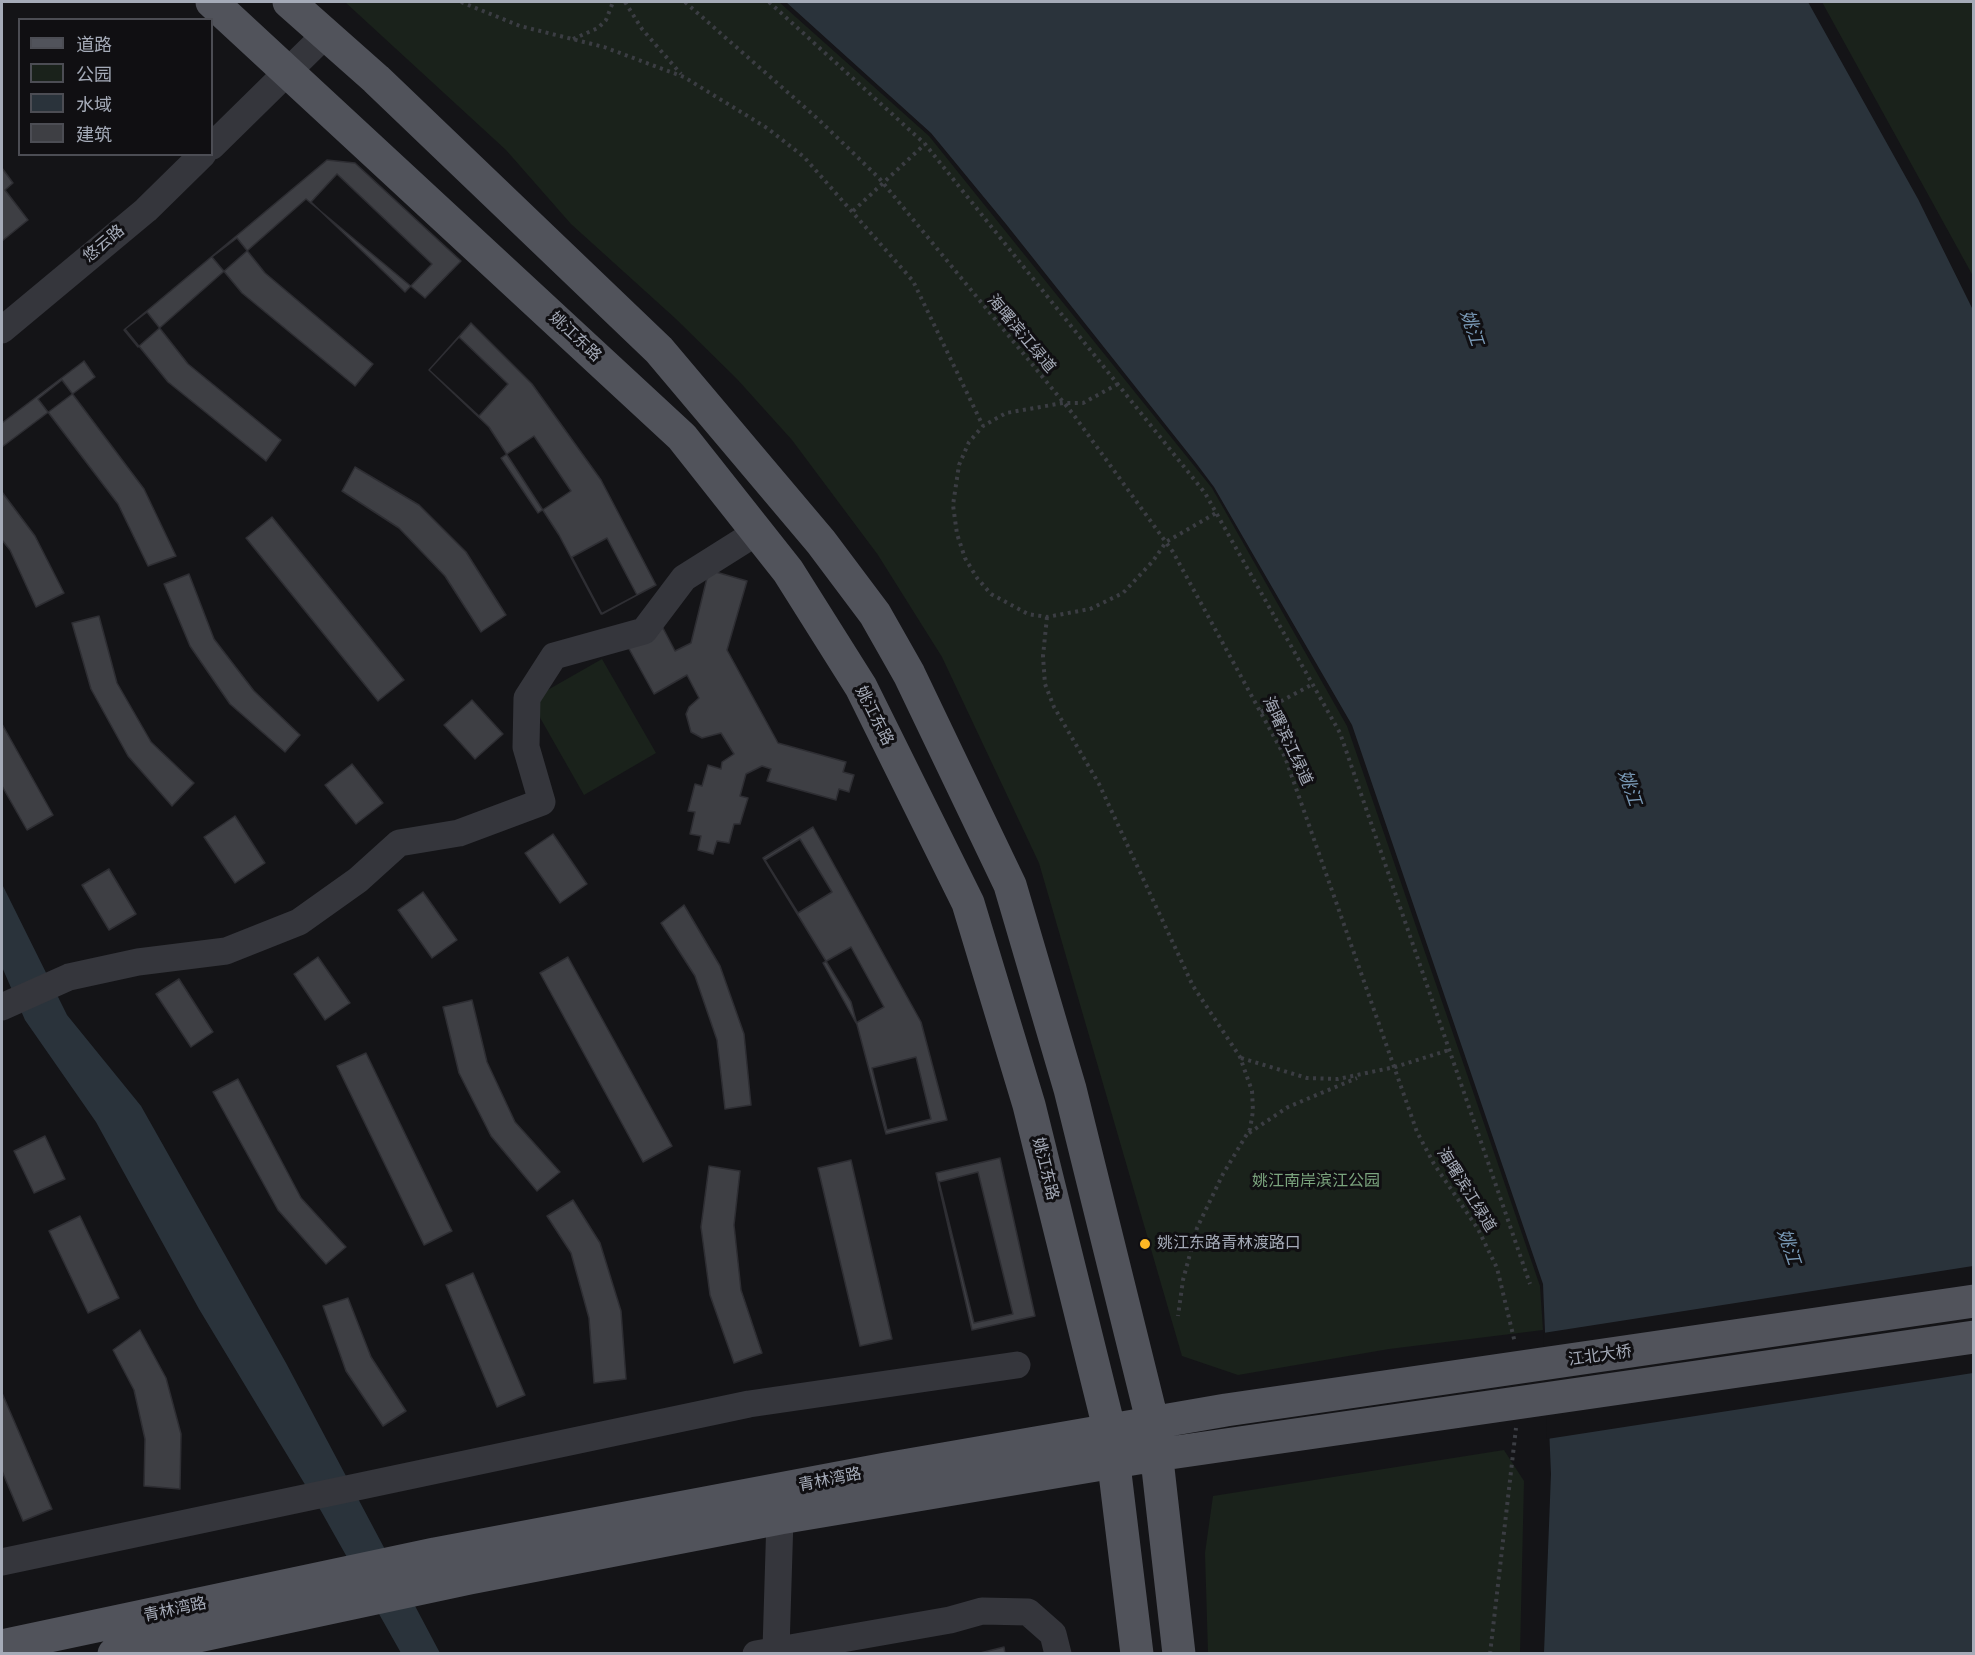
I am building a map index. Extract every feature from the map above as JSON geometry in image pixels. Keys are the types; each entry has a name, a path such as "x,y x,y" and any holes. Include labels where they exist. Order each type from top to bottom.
{"main road":[{"name":"姚江东路","path":"212,2 682,437 788,571 861,687 968,903 1029,1105 1112,1447 1137,1653"},
{"path":"289,2 326,34 659,350 821,542 875,614 909,674 1010,885 1070,1089 1155,1439 1179,1653"},
{"name":"江北大桥","path":"1226,1410 1974,1301"},
{"name":"江北大桥","path":"1240,1442 1974,1337"},
{"name":"青林湾路","path":"2,1646 354,1587 468,1578 780,1518 1155,1439 1226,1410"},
{"name":"青林湾路","path":"1155,1439 1240,1442"},
{"name":"青林湾路","path":"114,1653 354,1587 435,1554 886,1469 1112,1447"}],"street":[{"path":"213,145 326,34"},
{"name":"悠云路","path":"2,330 146,210 201,156"},
{"path":"2,1007 69,976 138,962 226,951 299,922 358,880 399,843 459,833 542,802 526,747 526,698 554,656 644,631 684,578 757,532"},
{"path":"2,1562 749,1404 1017,1365"},
{"path":"780,1518 766,1651 950,1620 982,1611 1028,1612 1053,1634 1058,1653"}],"path":[{"path":"461,2 520,26 604,47 684,77 767,128 804,157 913,280 961,386 983,426"},
{"path":"573,39 598,28 606,20 613,2"},
{"path":"624,2 655,46 684,77"},
{"name":"海曙滨江绿道","path":"685,2 819,119 882,182 1063,403 1166,542 1286,758 1417,1132 1434,1164 1478,1229 1497,1268 1513,1325 1516,1345"},
{"path":"769,2 925,144 1205,493 1340,733 1530,1284"},
{"path":"853,211 925,144"},
{"path":"1118,384 1083,403 1063,403 1006,413 983,426 969,442 959,465 955,485 953,505 957,534 965,558 991,594 1028,614 1047,617 1089,609 1123,593 1146,570 1166,542 1216,513"},
{"path":"1047,617 1043,656 1045,684 1054,707 1099,784 1193,986 1240,1057 1252,1091 1253,1111 1247,1134 1223,1174 1197,1228 1183,1280 1178,1316"},
{"path":"1261,712 1313,684"},
{"path":"1240,1057 1307,1077 1338,1079 1395,1067 1449,1050"},
{"path":"1247,1134 1288,1107 1363,1075"},
{"path":"1490,1653 1517,1419"}],"green space":[{"name":"姚江南岸滨江公园","path":"345,2 779,2 929,136 1212,488 1347,726 1540,1286 1543,1330 1389,1349 1238,1375 1182,1356 1039,863 942,657 878,555 792,440 737,379 676,319 571,224 506,150"},
{"path":"1822,2 1973,2 1973,276"},
{"path":"602,659 656,753 584,795 530,700"},
{"path":"1504,1450 1524,1481 1520,1653 1208,1653 1205,1553 1213,1496"}],"water":[{"name":"姚江","path":"786,2 1808,2 1918,199 1973,310 1973,1653 1544,1653 1551,1474 1543,1284 1352,725 1214,487 1196,463 931,133"},
{"path":"2,884 67,1015 141,1106 286,1363 440,1653 401,1653 321,1511 199,1309 96,1122 25,1020 2,967"}],"pier":[{"path":"1973,1266 1973,1373 1547,1439 1543,1333"}],"building":[{"path":"327,160 355,163 461,261 425,298 306,199 138,347 124,330"},
{"path":"2,168 13,183 5,190 28,220 2,241"},
{"path":"337,174 432,264 405,292 311,202"},
{"path":"237,238 265,273 373,364 355,386 242,293 212,257"},
{"path":"147,312 188,364 281,440 266,461 168,382 125,329"},
{"path":"471,323 532,384 601,480 656,585 601,614 559,535 489,427 429,370"},
{"path":"459,337 508,384 479,416 429,370"},
{"path":"84,361 95,377 2,447 2,423"},
{"path":"62,380 144,489 176,556 148,566 118,504 38,399"},
{"path":"534,436 571,491 538,513 501,458"},
{"path":"355,467 419,505 466,552 506,615 481,632 445,576 399,528 342,491"},
{"path":"2,492 35,536 64,593 36,607 10,550 2,540"},
{"path":"272,517 404,680 378,701 246,538"},
{"path":"607,538 637,595 602,614 572,557"},
{"path":"709,570 747,581 727,650 778,743 846,762 843,772 854,775 849,792 839,789 836,800 767,781 771,769 762,766 746,774 740,796 748,798 740,824 734,824 729,843 717,841 713,854 698,850 701,836 690,834 695,812 688,811 695,784 702,786 708,765 721,769 722,762 734,754 721,733 702,738 691,732 686,714 689,707 699,698 687,675 654,694 628,647 663,628 675,651 691,643"},
{"path":"189,574 214,639 254,691 300,735 285,752 230,704 190,646 164,584"},
{"path":"99,616 117,683 151,742 194,783 172,806 128,756 91,689 72,623"},
{"path":"472,700 503,734 475,759 444,725"},
{"path":"2,724 53,815 27,830 2,786"},
{"path":"352,764 383,803 356,824 325,785"},
{"path":"235,816 265,863 235,883 204,837"},
{"path":"813,827 921,1022 947,1120 886,1134 851,1002 763,858"},
{"path":"553,834 587,884 560,903 525,853"},
{"path":"800,839 832,892 798,913 765,860"},
{"path":"109,869 136,914 109,930 82,885"},
{"path":"423,892 457,940 432,958 398,910"},
{"path":"684,905 720,966 744,1034 751,1105 725,1109 717,1040 695,976 661,923"},
{"path":"851,947 884,1007 856,1023 823,963"},
{"path":"318,957 350,1003 325,1020 294,974"},
{"path":"568,957 672,1146 643,1162 540,973"},
{"path":"179,979 213,1032 191,1047 156,994"},
{"path":"472,1000 487,1062 515,1122 560,1172 537,1191 491,1136 459,1073 443,1007"},
{"path":"366,1053 452,1231 424,1245 337,1066"},
{"path":"916,1057 931,1119 887,1130 872,1068"},
{"path":"238,1079 301,1198 346,1247 326,1264 278,1210 213,1092"},
{"path":"45,1136 65,1179 34,1193 14,1151"},
{"path":"1000,1158 1035,1316 972,1330 936,1173"},
{"path":"851,1160 892,1339 860,1346 818,1168"},
{"path":"709,1166 740,1171 734,1225 741,1290 762,1353 734,1363 710,1295 701,1227"},
{"path":"978,1172 1013,1314 974,1323 939,1182"},
{"path":"573,1200 600,1243 621,1311 626,1379 594,1383 589,1318 571,1253 547,1216"},
{"path":"80,1216 119,1298 88,1313 49,1231"},
{"path":"473,1273 525,1395 497,1407 446,1285"},
{"path":"348,1298 371,1357 406,1411 383,1426 346,1371 323,1306"},
{"path":"140,1330 166,1378 181,1434 180,1489 144,1486 145,1439 134,1390 113,1350"},
{"path":"2,1393 52,1509 23,1521 2,1471"},
{"path":"1004,1647 1005,1654 976,1654"}],"place":[{"name":"姚江东路青林渡路口","path":"1145,1244"}]}
